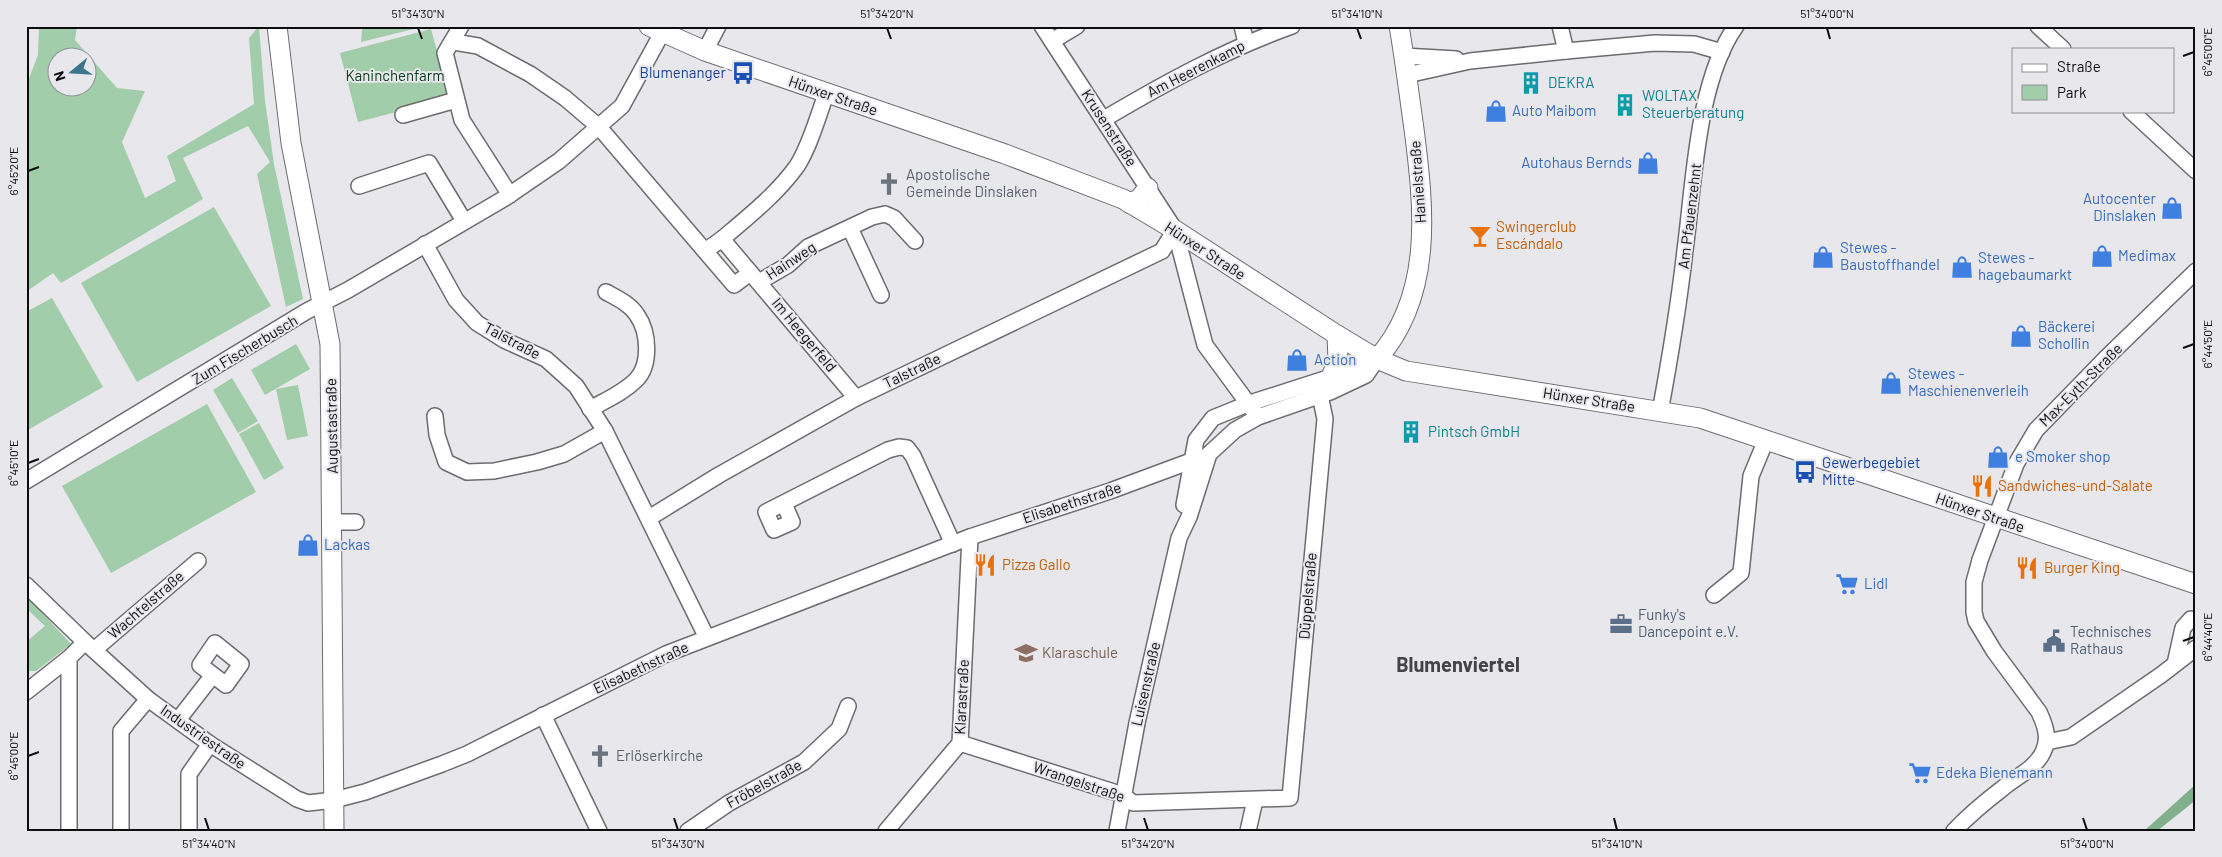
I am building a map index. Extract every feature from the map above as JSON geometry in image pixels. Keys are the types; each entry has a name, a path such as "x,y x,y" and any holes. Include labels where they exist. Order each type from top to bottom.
{"main road":[{"name":"Augustastraße","path":"277,26 291,143 330,344 333,522 334,831"},
{"name":"Hanielstraße","path":"1377,359 1391,341 1408,306 1413,291 1421,247 1423,206 1399,26"},
{"name":"Hünxer Straße","path":"656,30 705,52 1005,154 1129,203 1175,230 1337,335 1377,359 1406,371 1700,418 1996,519 2196,584"},
{"path":"1129,203 1139,199 1148,188"},
{"path":"1331,377 1338,360 1337,335"}],"street":[{"path":"461,26 454,42 445,54 456,100 462,120 510,195"},
{"path":"705,52 718,26"},
{"name":"Krusenstraße","path":"1042,26 1175,230"},
{"path":"1052,41 1077,26"},
{"path":"1242,26 1246,43"},
{"name":"Am Heerenkamp","path":"1104,119 1184,72 1246,43 1292,26"},
{"path":"1560,26 1566,51"},
{"name":"Am Pfauenzehnt","path":"1660,412 1683,272 1703,114 1706,99 1722,52 1736,26"},
{"path":"2038,26 2062,48"},
{"name":"Zum Fischerbusch","path":"26,481 323,302 348,290 510,195 559,161 622,106 656,30"},
{"path":"454,42 478,46 530,74 565,98 599,127 734,285 755,277"},
{"path":"1407,75 1470,61 1655,43 1694,44 1722,52"},
{"path":"1404,56 1470,61"},
{"path":"705,251 764,203 798,165 818,119 826,94"},
{"path":"403,115 456,100"},
{"path":"2132,112 2196,171"},
{"path":"359,186 429,163 464,221"},
{"name":"Hainweg","path":"755,277 788,265 808,247 872,217 885,214 894,218 915,241"},
{"path":"850,228 881,295"},
{"path":"1162,251 1175,230"},
{"path":"1175,230 1184,261 1193,305 1205,345 1250,403 1258,417"},
{"name":"Im Heegerfeld","path":"722,239 856,398"},
{"name":"Talstraße","path":"425,244 456,300 477,323 504,340 546,359 576,386 605,431 708,638"},
{"path":"1162,251 1170,251 1184,261"},
{"name":"Talstraße","path":"649,518 719,475 856,398 1162,251"},
{"name":"Max-Eyth-Straße","path":"2047,742 2046,726 2039,712 1983,635 1974,612 1974,582 1980,560 2016,464 2036,430 2106,358 2196,272"},
{"path":"590,408 618,394 638,379 647,357 646,336 638,316 625,303 606,292"},
{"name":"Luisenstraße","path":"1117,831 1137,723 1179,538 1196,440 1213,418 1250,403 1331,377 1377,359"},
{"name":"Luisenstraße","path":"1191,461 1201,460 1235,430 1258,417 1349,384 1366,375 1377,359"},
{"name":"Düppelstraße","path":"1290,798 1325,419 1320,395"},
{"path":"435,416 437,435 446,462 467,472 494,470 537,462 564,454 605,431"},
{"path":"1714,595 1741,573 1751,476 1766,440"},
{"path":"784,504 888,450 899,447 907,448 953,544"},
{"name":"Luisenstraße","path":"1179,538 1189,517 1209,454"},
{"name":"Elisabethstraße","path":"334,800 365,792 467,754 543,714 666,654 970,537 1110,492 1191,461"},
{"path":"333,522 356,522"},
{"name":"Klarastraße","path":"886,831 960,743 970,537"},
{"name":"Wachtelstraße","path":"89,646 198,561"},
{"name":"Industriestraße","path":"26,586 89,646 148,698 210,744 297,799 308,803 334,800"},
{"path":"2175,664 2185,625 2191,619 2196,620"},
{"path":"26,692 69,658 89,646"},
{"path":"1954,831 2002,788 2033,765 2043,753 2047,742 2071,737 2196,648"},
{"path":"69,658 69,831"},
{"path":"178,720 213,675"},
{"path":"121,831 120,731 148,698"},
{"name":"Fröbelstraße","path":"688,831 729,803 804,762 839,729 848,706"},
{"path":"543,714 599,831"},
{"name":"Wrangelstraße","path":"960,743 1123,795 1133,802 1290,798"},
{"path":"189,831 188,774 210,744"},
{"path":"1248,831 1255,800"}],"green space":[{"path":"39,26 77,26 75,40 82,48 48,48 48,98 98,98 98,66 117,88 145,91 122,142 145,198 176,181 167,156 254,104 249,38 259,26 265,101 274,164 303,299 286,307 257,174 270,162 248,126 183,158 203,199 61,283 53,273 26,292 26,86 38,55"},
{"path":"365,26 426,26 361,42 362,30"},
{"name":"Kaninchenfarm","path":"431,29 450,98 358,122 340,53"},
{"path":"214,207 271,306 137,382 81,283"},
{"path":"52,298 103,387 26,431 26,312"},
{"path":"296,344 310,369 265,395 251,370"},
{"path":"232,378 258,421 238,433 213,390"},
{"path":"298,385 308,436 287,440 276,389"},
{"path":"207,404 256,492 111,573 62,486"},
{"path":"259,423 284,468 264,480 239,434"},
{"path":"30,600 71,644 36,671 26,671 26,642 45,626 26,608 26,603"},
{"path":"2196,784 2196,800 2157,831 2144,831"}],"place":[{"name":"Blumenanger","path":"743,73"},
{"name":"DEKRA","path":"1531,83"},
{"name":"WOLTAX Steuerberatung","path":"1625,105"},
{"name":"Auto Maibom","path":"1496,111"},
{"name":"Autohaus Bernds","path":"1648,163"},
{"name":"Apostolische Gemeinde Dinslaken","path":"889,184"},
{"name":"Autocenter Dinslaken","path":"2172,208"},
{"name":"Swingerclub Escándalo","path":"1480,236"},
{"name":"Medimax","path":"2102,256"},
{"name":"Stewes - Baustoffhandel","path":"1823,257"},
{"name":"Stewes - hagebaumarkt","path":"1962,267"},
{"name":"Bäckerei Schollin","path":"2021,336"},
{"name":"Action","path":"1297,360"},
{"name":"Stewes - Maschienenverleih","path":"1891,383"},
{"name":"Pintsch GmbH","path":"1411,432"},
{"name":"e Smoker shop","path":"1998,457"},
{"name":"Gewerbegebiet Mitte","path":"1805,472"},
{"name":"Sandwiches-und-Salate","path":"1982,486"},
{"name":"Lackas","path":"308,545"},
{"name":"Pizza Gallo","path":"985,565"},
{"name":"Burger King","path":"2027,568"},
{"name":"Lidl","path":"1847,584"},
{"name":"Funky's Dancepoint e.V.","path":"1621,624"},
{"name":"Technisches Rathaus","path":"2054,641"},
{"name":"Klaraschule","path":"1026,653"},
{"name":"Erlöserkirche","path":"600,756"},
{"name":"Edeka Bienemann","path":"1920,773"}],"district":[{"name":"Blumenviertel","path":"1458,665"}]}
